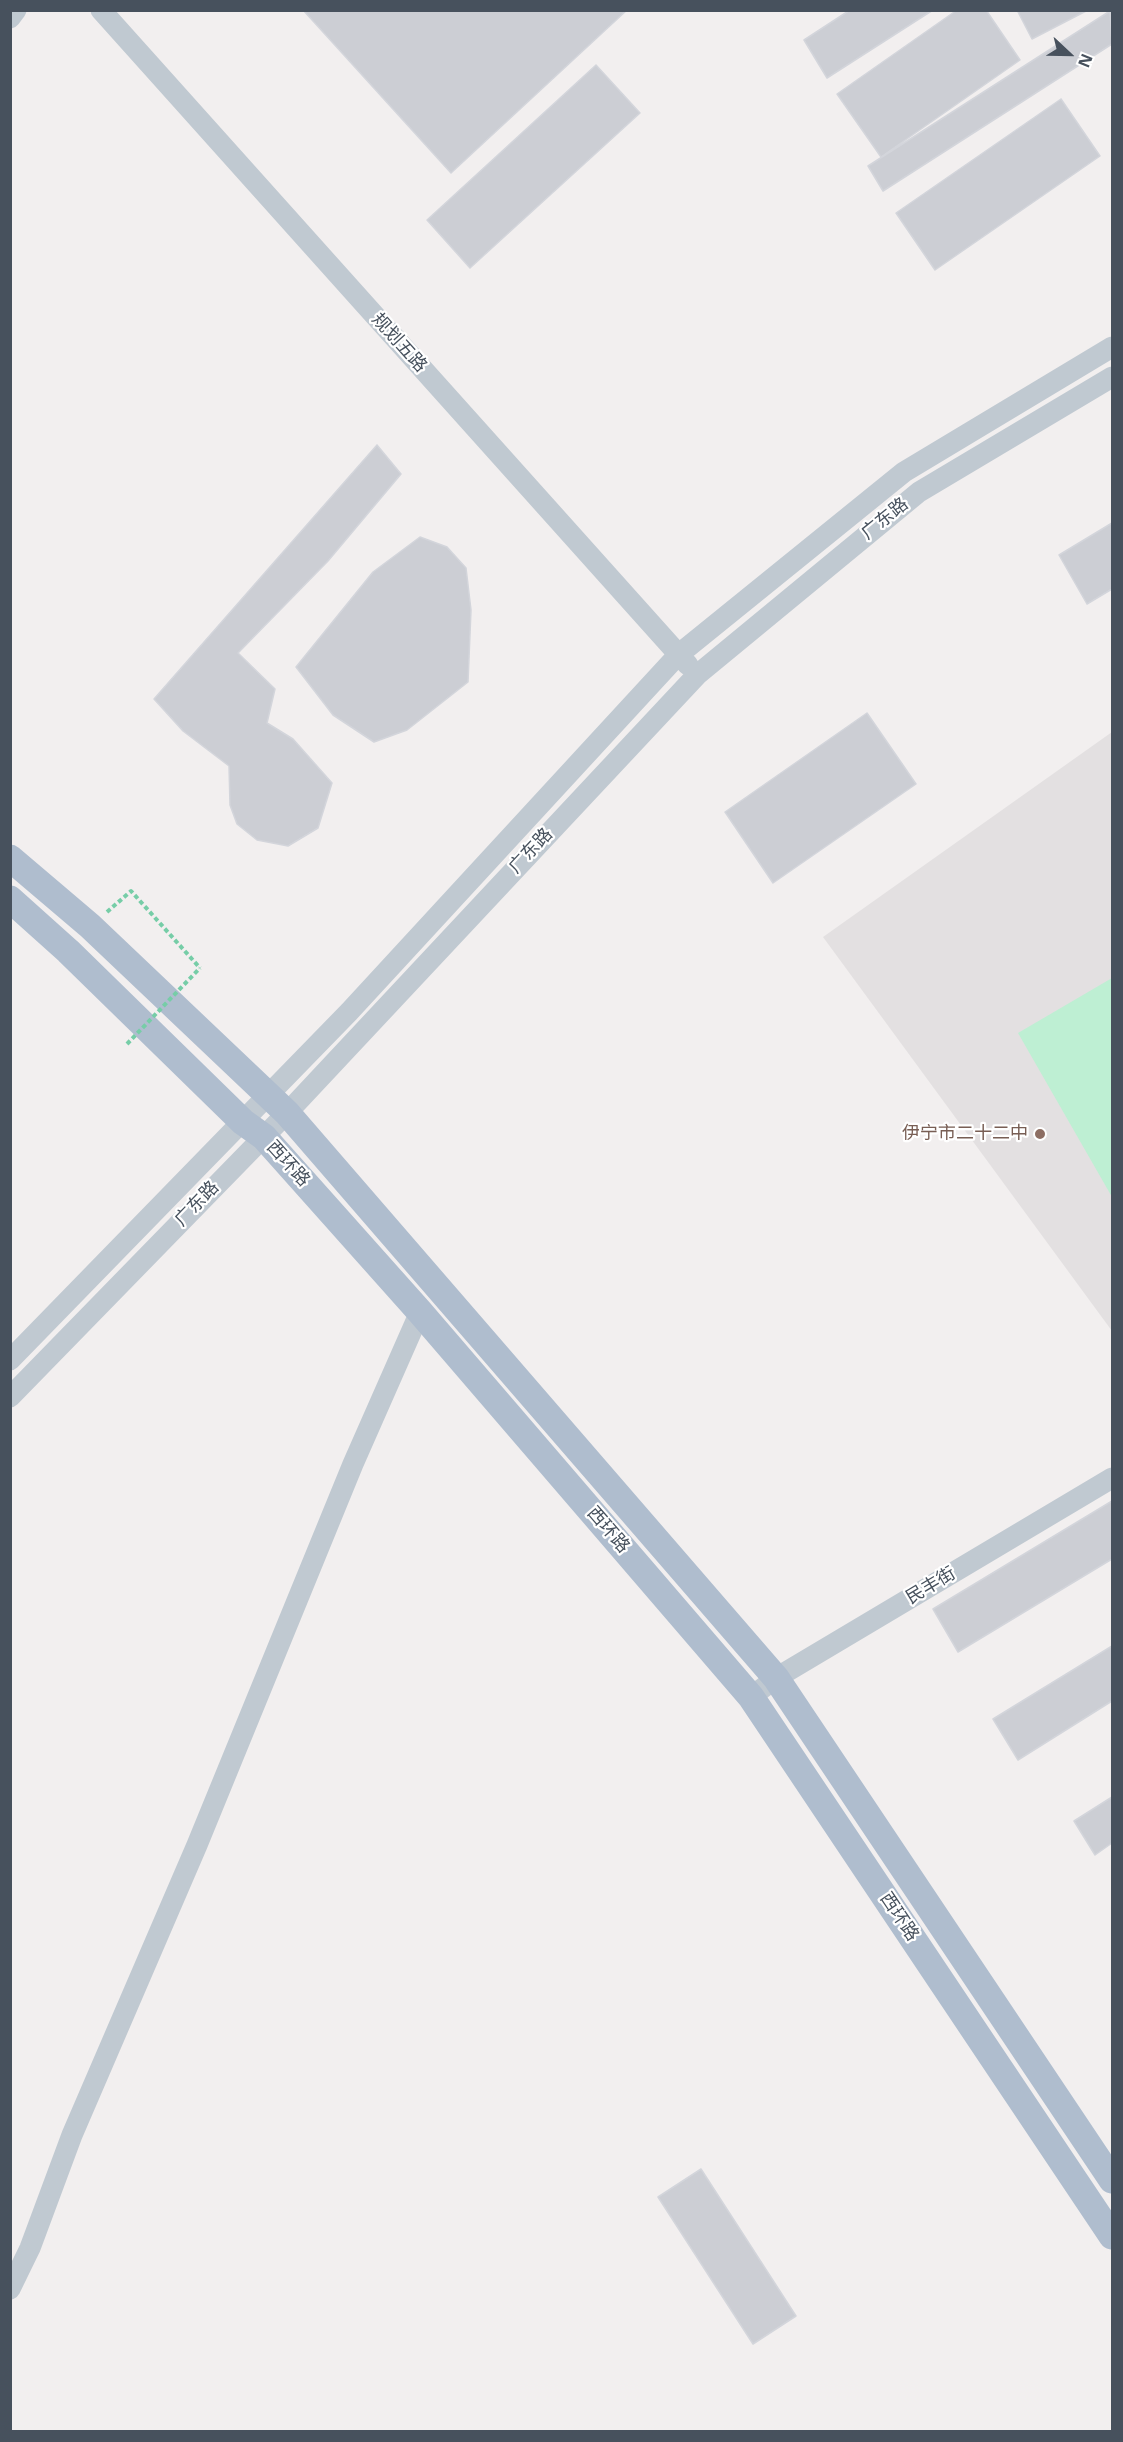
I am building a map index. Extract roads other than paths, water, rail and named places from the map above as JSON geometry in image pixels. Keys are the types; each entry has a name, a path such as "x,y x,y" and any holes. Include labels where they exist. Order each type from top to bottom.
{"main road":[{"name":"西环路","path":"10,858 90,926 278,1104 776,1678 1113,2181"},
{"name":"西环路","path":"10,899 68,951 254,1129 420,1312 752,1697 1113,2236"}],"street":[{"path":"10,18 16,10"},
{"name":"规划五路","path":"101,10 697,675"},
{"name":"广东路","path":"278,1104 678,655 904,472 1113,347"},
{"name":"广东路","path":"10,1397 254,1129 697,675 919,492 1113,377"},
{"name":"广东路","path":"10,1360 254,1129"},
{"path":"10,2289 30,2248 72,2134 197,1845 353,1464 420,1312"},
{"name":"民丰街","path":"752,1697 776,1678 1113,1478"}],"place":[{"name":"伊宁市二十二中","path":"1040,1134"}]}
